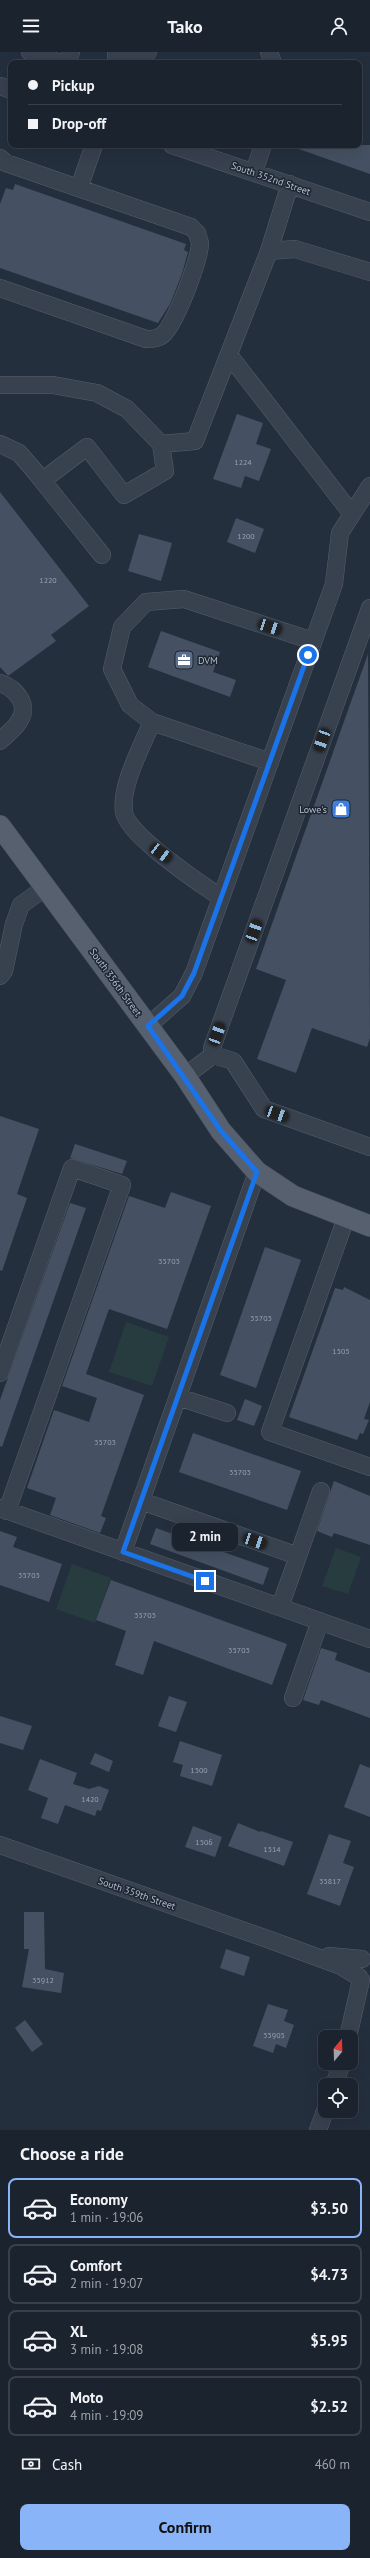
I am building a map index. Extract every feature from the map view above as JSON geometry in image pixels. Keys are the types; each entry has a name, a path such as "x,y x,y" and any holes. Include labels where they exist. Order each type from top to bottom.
{"main road":[{"name":"South 356th Street","path":"0,826 185,1076 221,1131 257,1172 293,1196 346,1218 370,1226"}],"street":[{"path":"30,52 52,60"},
{"path":"125,52 132,54 148,52"},
{"path":"79,188 93,148"},
{"name":"South 352nd Street","path":"181,148 370,212"},
{"path":"254,172 262,148"},
{"path":"0,159 6,163 190,227 196,233 200,249 175,321 162,336 146,339 0,288"},
{"path":"161,444 195,441 269,252 290,184"},
{"path":"269,252 295,249 370,272"},
{"path":"229,355 352,514"},
{"path":"0,385 53,384 97,393 126,409 161,444 166,471 124,495 87,447 43,480"},
{"path":"0,444 19,454 43,480 102,555"},
{"path":"148,1026 182,996 194,973 334,584 340,533 370,486"},
{"path":"270,762 152,722 130,705 112,669 122,627 146,602 184,599 313,641"},
{"path":"213,1055 212,1048 370,608"},
{"path":"0,683 12,688 18,694 23,709 18,724 0,741"},
{"path":"152,722 126,785 124,812 137,835 221,898"},
{"path":"0,976 4,971 14,924 21,905 46,887"},
{"path":"185,1076 213,1055"},
{"path":"213,1055 233,1061 264,1109 370,1147"},
{"path":"0,1373 72,1168 122,1185 3,1510 370,1639"},
{"path":"123,1552 257,1172"},
{"path":"346,1218 270,1432 370,1467"},
{"path":"178,1397 227,1413"},
{"path":"280,1607 321,1491"},
{"path":"141,1501 298,1556"},
{"path":"293,1698 320,1621"},
{"name":"South 359th Street","path":"0,1845 273,1940 341,1966 364,1981"},
{"name":"South 359th Street","path":"273,1940 334,1957 366,1958"},
{"path":"350,2030 364,1981 358,1968 366,1958"},
{"path":"356,2030 370,1995"},
{"path":"318,2130 322,2118"}],"green space":[{"path":"126,1322 169,1337 152,1386 109,1372"},
{"path":"336,1548 361,1557 348,1594 322,1586"},
{"path":"72,1564 111,1578 95,1623 56,1609"}],"building":[{"path":"362,145 370,145 370,174 296,148 362,148"},
{"path":"15,184 186,244 184,250 188,252 182,274 170,304 158,323 0,268 0,204 6,188 13,190"},
{"path":"237,414 263,423 256,444 271,449 259,481 245,476 241,488 213,479"},
{"path":"0,492 89,606 51,635 56,641 8,676 0,667"},
{"path":"236,518 264,529 255,553 227,542"},
{"path":"139,534 172,543 161,581 128,571"},
{"name":"DVM","path":"161,631 220,652 213,672 236,680 230,697 148,667"},
{"name":"Lowe's","path":"368,654 370,1038 367,1047 312,1028 296,1073 257,1059 286,980 256,969"},
{"path":"0,1116 39,1129 17,1194 27,1198 2,1271 0,1270"},
{"path":"75,1144 127,1161 122,1174 70,1158"},
{"path":"171,1192 211,1206 167,1329 109,1309 86,1374 144,1395 101,1516 106,1518 100,1533 50,1515 56,1498 27,1488 54,1410 89,1422 97,1398 62,1386 129,1196 165,1208"},
{"path":"70,1203 86,1208 2,1447 0,1446 0,1400"},
{"path":"265,1247 301,1260 256,1388 220,1375"},
{"path":"344,1287 370,1300 370,1402 364,1419 369,1420 363,1434 360,1433 357,1440 289,1417 335,1288 343,1290"},
{"path":"245,1399 262,1406 254,1426 237,1420"},
{"path":"193,1433 301,1471 287,1510 179,1472"},
{"path":"334,1481 370,1496 370,1545 334,1533 332,1537 317,1531"},
{"path":"156,1528 269,1568 263,1585 150,1544"},
{"path":"0,1531 17,1537 13,1547 62,1564 49,1602 0,1585"},
{"path":"111,1580 287,1644 272,1685 154,1641 143,1675 115,1665 126,1631 96,1620"},
{"path":"321,1648 337,1653 335,1660 370,1673 370,1718 321,1700 319,1705 303,1700"},
{"path":"169,1696 187,1702 176,1732 158,1726"},
{"path":"0,1716 32,1726 23,1750 0,1743"},
{"path":"180,1741 222,1755 212,1786 180,1776 183,1765 173,1762"},
{"path":"95,1753 113,1761 109,1772 90,1764"},
{"path":"40,1759 77,1773 73,1784 89,1789 99,1786 109,1790 101,1811 97,1810 95,1816 65,1805 58,1824 41,1818 48,1798 28,1790"},
{"path":"360,1764 370,1768 370,1817 344,1807"},
{"path":"238,1823 260,1832 261,1831 293,1842 284,1866 228,1846"},
{"path":"193,1826 222,1837 215,1857 185,1847"},
{"path":"329,1834 351,1841 343,1863 354,1867 340,1906 307,1894"},
{"path":"24,1912 44,1912 45,1969 64,1973 61,1993 22,1987 29,1949 24,1949"},
{"path":"226,1949 250,1957 244,1976 220,1968"},
{"path":"268,2004 288,2010 284,2021 294,2025 286,2048 276,2044 273,2053 253,2046"},
{"path":"25,2020 43,2044 32,2052 15,2028"}],"place":[{"name":"DVM","path":"184,660"},
{"name":"Lowe's","path":"341,809"}],"route":[{"path":"205,1581 123,1552 257,1172 221,1131 185,1076 148,1026 182,996 194,973 308,655"}]}
